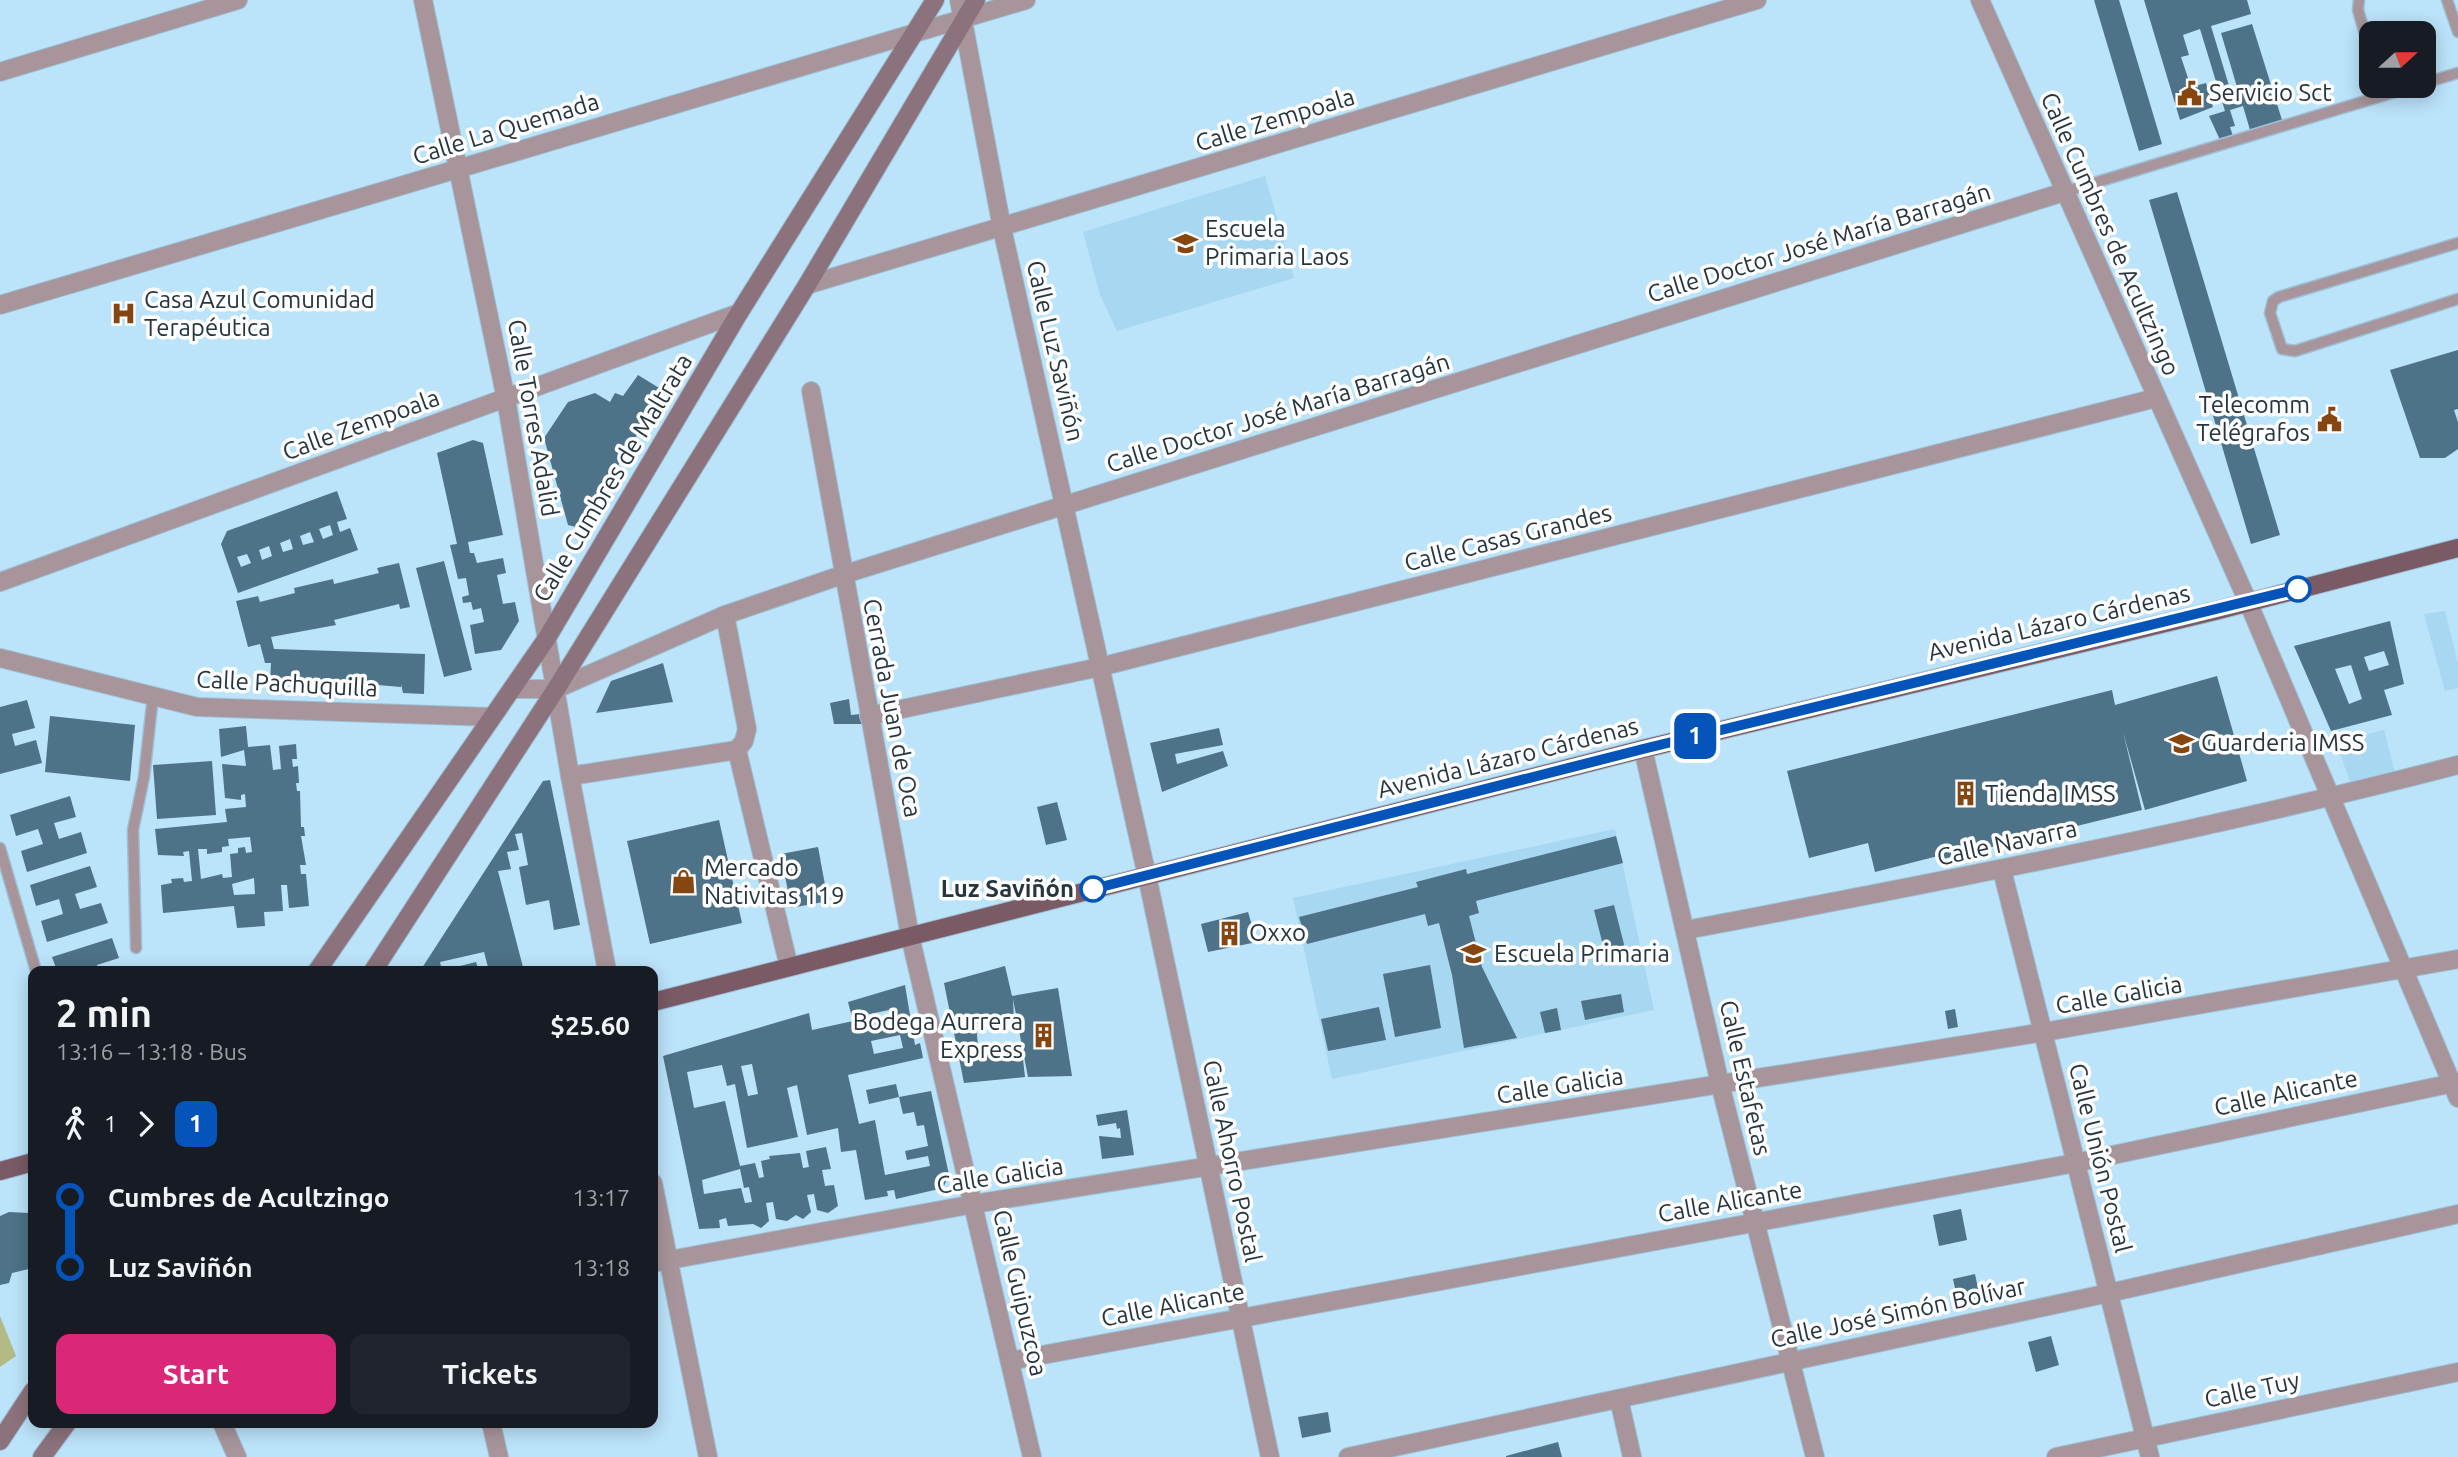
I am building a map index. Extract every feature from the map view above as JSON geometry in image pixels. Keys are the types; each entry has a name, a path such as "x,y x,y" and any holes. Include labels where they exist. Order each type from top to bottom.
{"main road":[{"name":"Calle Cumbres de Maltrata","path":"320,966 547,638 740,313 935,0"},
{"path":"376,966 556,690 807,285 976,0"},
{"name":"Avenida Lázaro Cárdenas","path":"658,1001 1643,749 2248,602 2458,548"},
{"path":"0,1171 28,1163"},
{"path":"0,1441 28,1399"},
{"path":"42,1457 63,1428"}],"street":[{"path":"0,72 238,0"},
{"name":"Calle Torres Adalid","path":"423,0 506,399 570,776 606,966"},
{"name":"Calle Luz Saviñón","path":"959,0 1002,228 1147,876"},
{"name":"Calle La Quemada","path":"0,305 916,30 1026,0"},
{"name":"Calle Zempoala","path":"807,285 1757,0"},
{"name":"Calle Cumbres de Acultzingo","path":"1980,0 2248,602 2402,971 2456,1088"},
{"name":"Calle Doctor José María Barragán","path":"513,689 556,690 725,615 842,575 2064,192"},
{"name":"Calle Zempoala","path":"0,582 740,313"},
{"name":"Cerrada Juan de Oca","path":"811,391 842,575 910,936"},
{"name":"Calle Casas Grandes","path":"869,716 1100,667 2156,398"},
{"path":"570,776 737,750 744,741 747,729 725,615"},
{"name":"Calle Pachuquilla","path":"0,658 197,707 492,717"},
{"name":"Calle Estafetas","path":"1643,749 1720,1084 1815,1457"},
{"path":"737,750 789,967"},
{"name":"Calle Navarra","path":"1686,930 2002,870 2330,798 2458,765"},
{"name":"Calle Unión Postal","path":"2002,870 2150,1457"},
{"name":"Calle Ahorro Postal","path":"1147,876 1270,1457"},
{"name":"Calle Guipuzcoa","path":"910,936 1032,1457"},
{"name":"Calle Galicia","path":"661,1262 974,1205 2044,1032 2458,959"},
{"name":"Calle Alicante","path":"1010,1361 2075,1163 2456,1088"},
{"name":"Calle José Simón Bolívar","path":"1348,1457 2109,1293 2458,1214"},
{"path":"658,1232 661,1262 708,1457"},
{"name":"Calle Tuy","path":"2056,1457 2458,1372"},
{"path":"1619,1399 1632,1457"},
{"path":"224,1428 237,1457"},
{"path":"492,1428 499,1457"}],"lane":[{"path":"2359,0 2361,21"},
{"path":"2447,0 2458,32"},
{"path":"2436,79 2458,73"},
{"path":"2064,192 2359,98"},
{"path":"2458,243 2279,297 2273,301 2270,313 2283,349 2295,351 2458,299"},
{"path":"136,948 133,831 144,777 153,696"},
{"path":"0,848 35,966"}],"shaded area":[{"name":"Escuela Primaria Laos","path":"1265,176 1294,278 1117,331 1100,295 1083,232"},
{"path":"2445,611 2458,663 2458,688 2445,691 2424,614"},
{"path":"2384,730 2395,773 2350,782 2336,742"},
{"name":"Escuela Primaria","path":"1615,829 1654,1010 1332,1079 1293,898"}],"green space":[{"path":"0,1316 16,1356 0,1367"}],"building":[{"path":"2094,0 2119,0 2162,144 2139,151"},
{"path":"2144,0 2247,0 2251,14 2211,26 2233,99 2240,97 2221,33 2252,24 2282,120 2250,130 2243,106 2230,110 2235,126 2230,127 2233,136 2220,140 2209,116 2225,111 2200,29 2183,35 2189,55 2181,57 2191,87 2206,83 2213,107 2180,120"},
{"path":"2177,192 2280,535 2251,544 2149,200"},
{"path":"2458,350 2458,409 2454,410 2458,422 2458,449 2445,458 2420,458 2390,370"},
{"path":"638,375 664,391 580,528 568,525 544,438 568,402 595,393 610,402 615,393 623,396"},
{"path":"473,440 483,443 503,535 468,542 470,553 474,553 477,563 503,558 506,573 497,575 503,604 515,602 519,621 501,650 475,654 470,625 484,622 481,608 473,610 471,602 463,603 462,597 469,595 466,578 458,579 450,545 457,544 437,453"},
{"path":"337,491 347,519 337,522 340,532 350,528 358,550 238,593 221,544 227,531","holes":["330,525 333,535 323,539 319,529","310,532 314,542 303,545 300,536","290,539 293,549 283,552 280,543","269,546 272,556 262,560 259,550","247,554 251,563 241,567 237,557"]},
{"path":"444,561 472,670 444,677 416,568"},
{"path":"399,563 410,607 400,609 399,604 334,620 336,625 271,637 274,649 425,654 424,694 403,693 401,684 401,687 355,683 355,687 312,686 313,683 270,684 271,663 265,663 260,644 248,647 236,601 258,596 260,602 295,593 294,588 333,579 334,584 379,573 377,568"},
{"path":"2390,621 2404,684 2384,690 2392,715 2331,731 2294,646","holes":["2384,651 2389,665 2369,671 2364,657","2351,665 2362,699 2349,704 2335,669"]},
{"path":"663,663 673,702 596,713 611,681"},
{"name":"Tienda IMSS","path":"2217,676 2247,781 2145,810 2123,732 2142,810 1939,860 1938,856 1875,872 1868,843 1809,858 1787,771 2112,690 2115,705"},
{"path":"849,699 851,715 861,714 863,724 834,724 830,703"},
{"path":"27,700 35,728 12,734 15,746 36,740 42,763 0,774 0,707"},
{"path":"50,716 135,725 130,781 45,772"},
{"path":"246,726 248,747 270,745 273,770 281,769 279,746 296,744 297,759 292,759 293,767 298,766 299,783 296,783 297,791 300,791 301,827 304,827 305,836 301,836 306,865 300,865 301,874 306,874 309,906 289,908 287,885 281,885 283,911 264,912 265,926 237,928 234,906 163,913 161,885 172,883 171,879 183,878 184,882 192,881 189,851 183,852 184,856 158,855 155,829 227,822 225,809 246,807 245,794 241,795 241,800 225,798 222,764 246,766 244,750 221,757 219,729","holes":["250,837 252,852 246,853 245,847 238,848 238,853 230,854 232,877 223,878 222,874 201,879 198,849 207,849 207,854 222,852 222,847 229,846 228,839","254,878 255,894 234,895 232,884"]},
{"path":"1219,728 1223,745 1175,754 1177,764 1223,751 1228,766 1162,792 1150,743"},
{"path":"212,761 216,815 157,819 153,765"},
{"path":"550,780 580,925 554,930 549,900 526,905 519,867 528,865 522,833 515,834 519,850 507,852 511,869 498,871 523,966 488,966 484,952 440,962 441,966 423,966 543,781"},
{"path":"70,796 76,817 54,823 59,839 81,832 87,853 27,872 21,851 43,844 38,829 16,836 10,815"},
{"path":"1057,802 1067,840 1046,845 1037,807"},
{"name":"Mercado Nativitas 119","path":"719,820 742,923 650,944 627,841"},
{"path":"1616,836 1623,863 1476,901 1479,913 1469,916 1482,967 1517,1038 1464,1048 1452,975 1439,923 1428,926 1425,914 1307,944 1299,917 1418,887 1416,882 1466,869 1467,874"},
{"path":"818,847 828,901 791,908 781,854"},
{"path":"90,866 97,887 75,894 80,909 101,903 108,923 47,942 41,921 63,914 59,899 36,906 30,885"},
{"path":"1614,905 1627,956 1607,961 1594,910"},
{"name":"Oxxo","path":"1248,912 1257,942 1208,952 1201,924"},
{"path":"112,938 119,958 97,966 55,966 52,957"},
{"path":"476,962 477,966 460,966"},
{"path":"1430,965 1441,1028 1395,1037 1383,974"},
{"path":"1005,966 1012,996 1058,988 1072,1076 1028,1077 1013,999 1014,1020 976,1024 978,1046 1021,1042 1025,1077 964,1083 944,983"},
{"path":"905,985 915,1045 920,1043 923,1058 848,1075 859,1124 875,1120 885,1175 930,1166 928,1156 907,1160 905,1151 928,1146 924,1125 917,1126 914,1112 903,1114 899,1097 931,1091 949,1175 943,1188 896,1199 894,1190 887,1191 888,1196 865,1200 856,1150 841,1152 838,1128 807,1135 797,1085 787,1088 798,1137 747,1148 735,1084 727,1086 722,1065 687,1072 694,1108 725,1101 740,1166 755,1163 759,1178 764,1177 761,1161 770,1159 769,1156 800,1153 803,1168 809,1167 806,1151 826,1147 831,1169 822,1170 825,1186 834,1185 838,1206 828,1213 817,1210 814,1194 807,1195 811,1212 803,1219 796,1215 787,1221 776,1219 773,1202 766,1203 769,1221 761,1228 753,1224 728,1226 726,1218 719,1220 720,1228 699,1229 663,1056 809,1013 812,1030 853,1021 848,1002","holes":["894,1009 895,1018 867,1024 865,1015","900,1035 903,1048 874,1054 871,1041","752,1064 758,1094 748,1096 741,1066","740,1169 744,1188 749,1187 752,1202 745,1203 741,1188 704,1194 702,1180"]},
{"path":"1621,994 1624,1012 1585,1020 1581,1001"},
{"path":"1379,1007 1386,1040 1328,1051 1321,1019"},
{"path":"1557,1008 1561,1030 1545,1033 1540,1012"},
{"path":"1955,1009 1958,1027 1948,1029 1945,1011"},
{"path":"896,1084 899,1097 869,1104 866,1090"},
{"path":"1127,1110 1134,1155 1102,1159 1099,1136 1121,1138 1120,1128 1117,1129 1116,1123 1098,1126 1096,1115"},
{"path":"1961,1209 1967,1240 1939,1246 1933,1215"},
{"path":"9,1212 28,1213 28,1269 12,1273 9,1283 0,1285 0,1216"},
{"path":"1975,1274 1980,1298 1958,1302 1953,1279"},
{"path":"2051,1336 2059,1365 2036,1372 2028,1342"},
{"path":"1328,1412 1331,1432 1302,1438 1298,1417"},
{"path":"1558,1442 1562,1457 1506,1457 1506,1456"}],"bus line":[{"name":"1","path":"1093,889 1643,749 2298,589"}],"place":[{"name":"Servicio Sct","path":"2189,93"},
{"name":"Escuela Primaria Laos","path":"1185,243"},
{"name":"Casa Azul Comunidad Terapéutica","path":"124,314"},
{"name":"Telecomm Telégrafos","path":"2330,419"},
{"name":"Guarderia IMSS","path":"2181,743"},
{"name":"Tienda IMSS","path":"1965,794"},
{"name":"Mercado Nativitas 119","path":"684,882"},
{"name":"Luz Saviñón","path":"1093,889"},
{"name":"Oxxo","path":"1229,933"},
{"name":"Escuela Primaria","path":"1474,954"},
{"name":"Bodega Aurrera Express","path":"1043,1036"}]}
